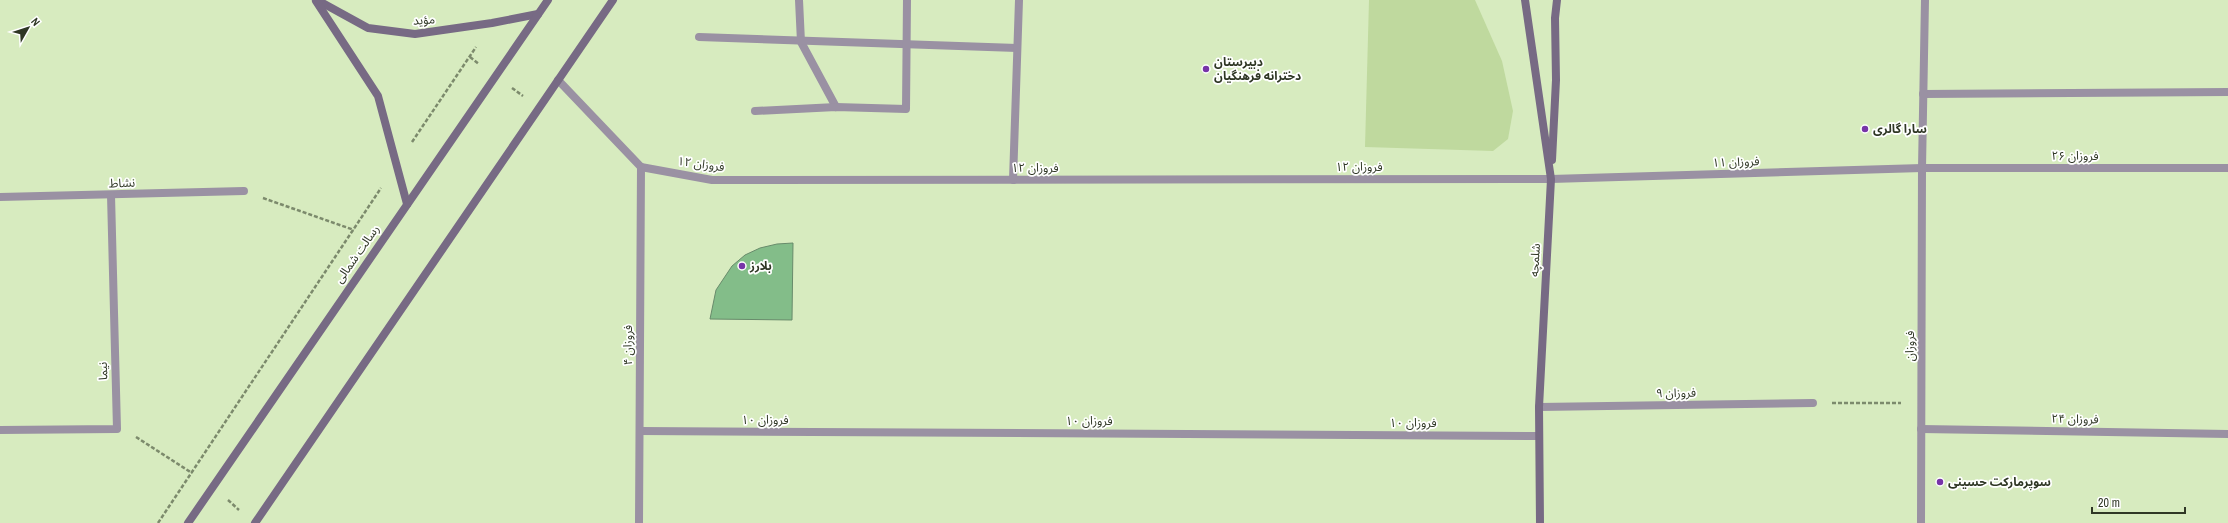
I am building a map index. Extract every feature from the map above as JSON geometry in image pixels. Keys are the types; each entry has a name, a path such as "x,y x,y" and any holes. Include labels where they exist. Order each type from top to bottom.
{"main road":[{"name":"مؤید","path":"316,0 368,28 415,34 492,23 538,14"},
{"name":"مؤید","path":"316,0 378,96 407,204"},
{"name":"رسالت شمالی","path":"188,523 212,486 548,0"},
{"path":"255,523 613,0"},
{"name":"شلمچه","path":"1525,0 1551,179 1539,407 1540,523"},
{"path":"1551,179 1556,80 1555,18 1557,0"}],"street":[{"path":"799,0 801,42 836,108"},
{"path":"755,111 836,108 906,109 908,45 907,0"},
{"path":"1013,180 1019,0"},
{"name":"فروزان","path":"1921,523 1922,168 1925,0"},
{"path":"698,37 801,42 1017,48"},
{"path":"558,80 641,167"},
{"path":"1923,94 2228,92"},
{"name":"فروزان ۱۲","path":"641,167 712,180 1551,179"},
{"name":"فروزان ۴","path":"640,523 641,167"},
{"name":"فروزان ۱۱","path":"1551,179 1922,168"},
{"name":"فروزان ۲۶","path":"1922,168 2228,168"},
{"name":"نشاط","path":"0,197 244,191"},
{"name":"نیما","path":"111,195 117,429"},
{"name":"فروزان ۹","path":"1539,407 1813,402"},
{"path":"0,430 117,429"},
{"name":"فروزان ۲۴","path":"1921,429 2228,434"},
{"name":"فروزان ۱۰","path":"640,431 1539,436"}],"path":[{"path":"158,523 492,23"},
{"path":"244,191 354,230"},
{"path":"1813,402 1921,403"},
{"path":"117,429 143,440 212,486 244,514"}],"green space":[{"path":"1369,0 1475,0 1502,61 1513,111 1508,139 1493,151 1365,147"}],"building":[{"path":"793,243 792,320 710,319 716,290 732,266 745,255 760,248 777,244"}],"place":[{"name":"دبیرستان دخترانه فرهنگیان","path":"1206,69"},
{"name":"سارا گالری","path":"1865,129"},
{"name":"بلارز","path":"742,266"},
{"name":"سوپرمارکت حسینی","path":"1940,482"}]}
